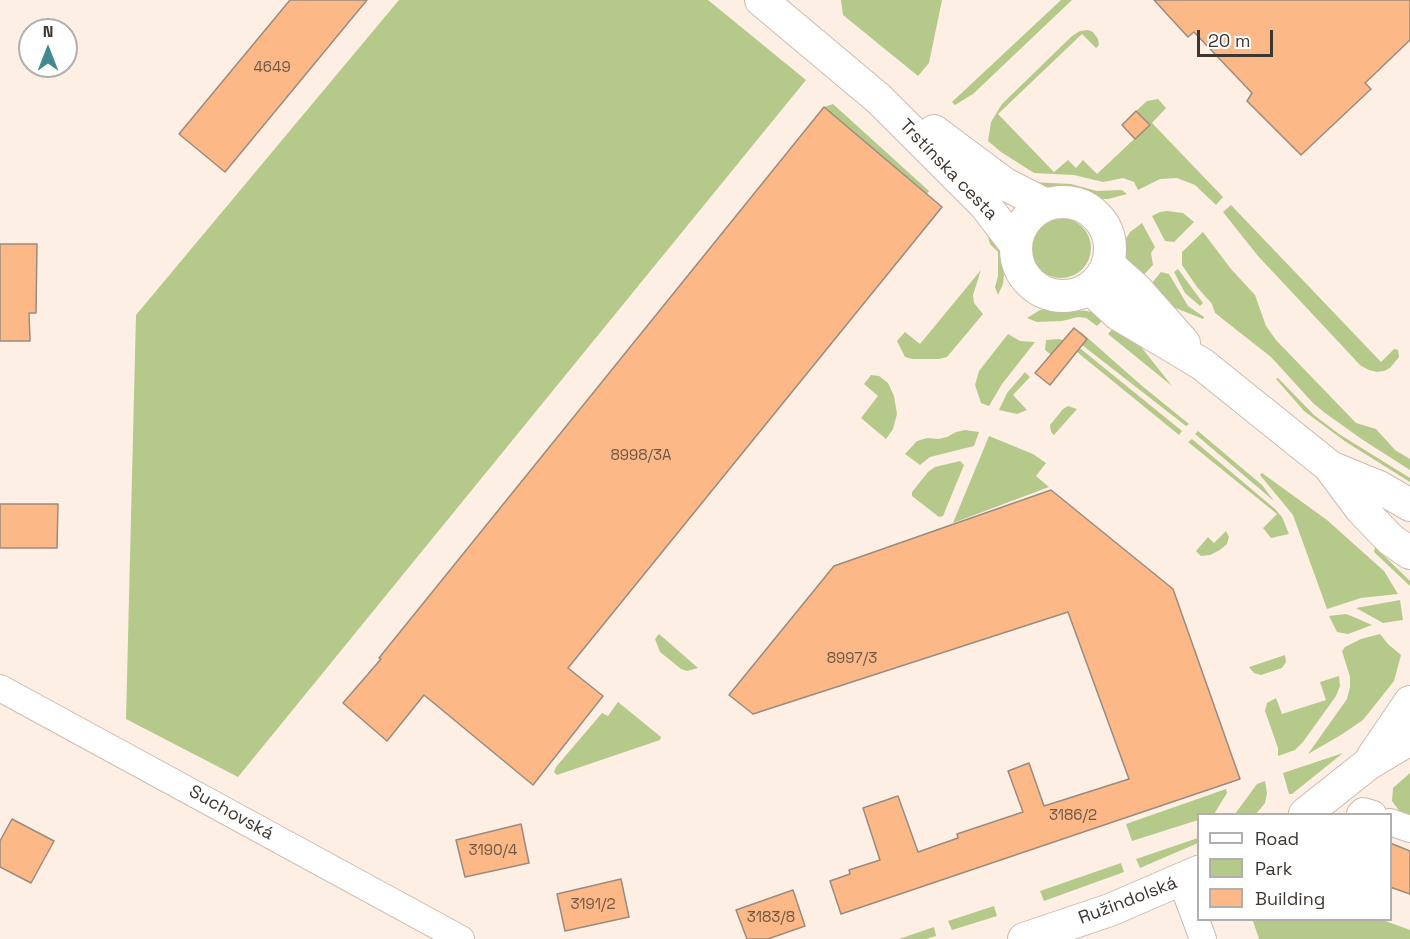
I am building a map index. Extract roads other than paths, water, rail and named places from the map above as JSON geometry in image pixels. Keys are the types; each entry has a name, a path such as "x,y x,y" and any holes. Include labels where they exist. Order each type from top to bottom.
{"main road":[{"name":"Trstínska cesta","path":"761,0 879,99 985,205 1015,244"},
{"name":"Trstínska cesta","path":"879,99 911,114 1005,184 1046,205"},
{"name":"Trstínska cesta","path":"1066,202 1086,208 1095,214 1107,230 1111,252 1099,276 1079,294 1066,297 1053,296 1040,291 1029,283 1017,263 1015,244 1018,231 1034,211 1046,205 1066,202"},
{"path":"1099,276 1138,291 1202,364 1329,466 1361,509 1404,552"},
{"path":"1329,466 1379,487 1410,505"},
{"path":"1368,764 1409,702"},
{"path":"1306,813 1368,764 1410,739"},
{"name":"Ružindolská","path":"1024,939 1110,910 1190,876"}],"street":[{"name":"Suchovská","path":"0,688 461,939"},
{"path":"1392,823 1410,829"},
{"path":"1190,876 1197,910"},
{"path":"1199,921 1203,939"}]}
